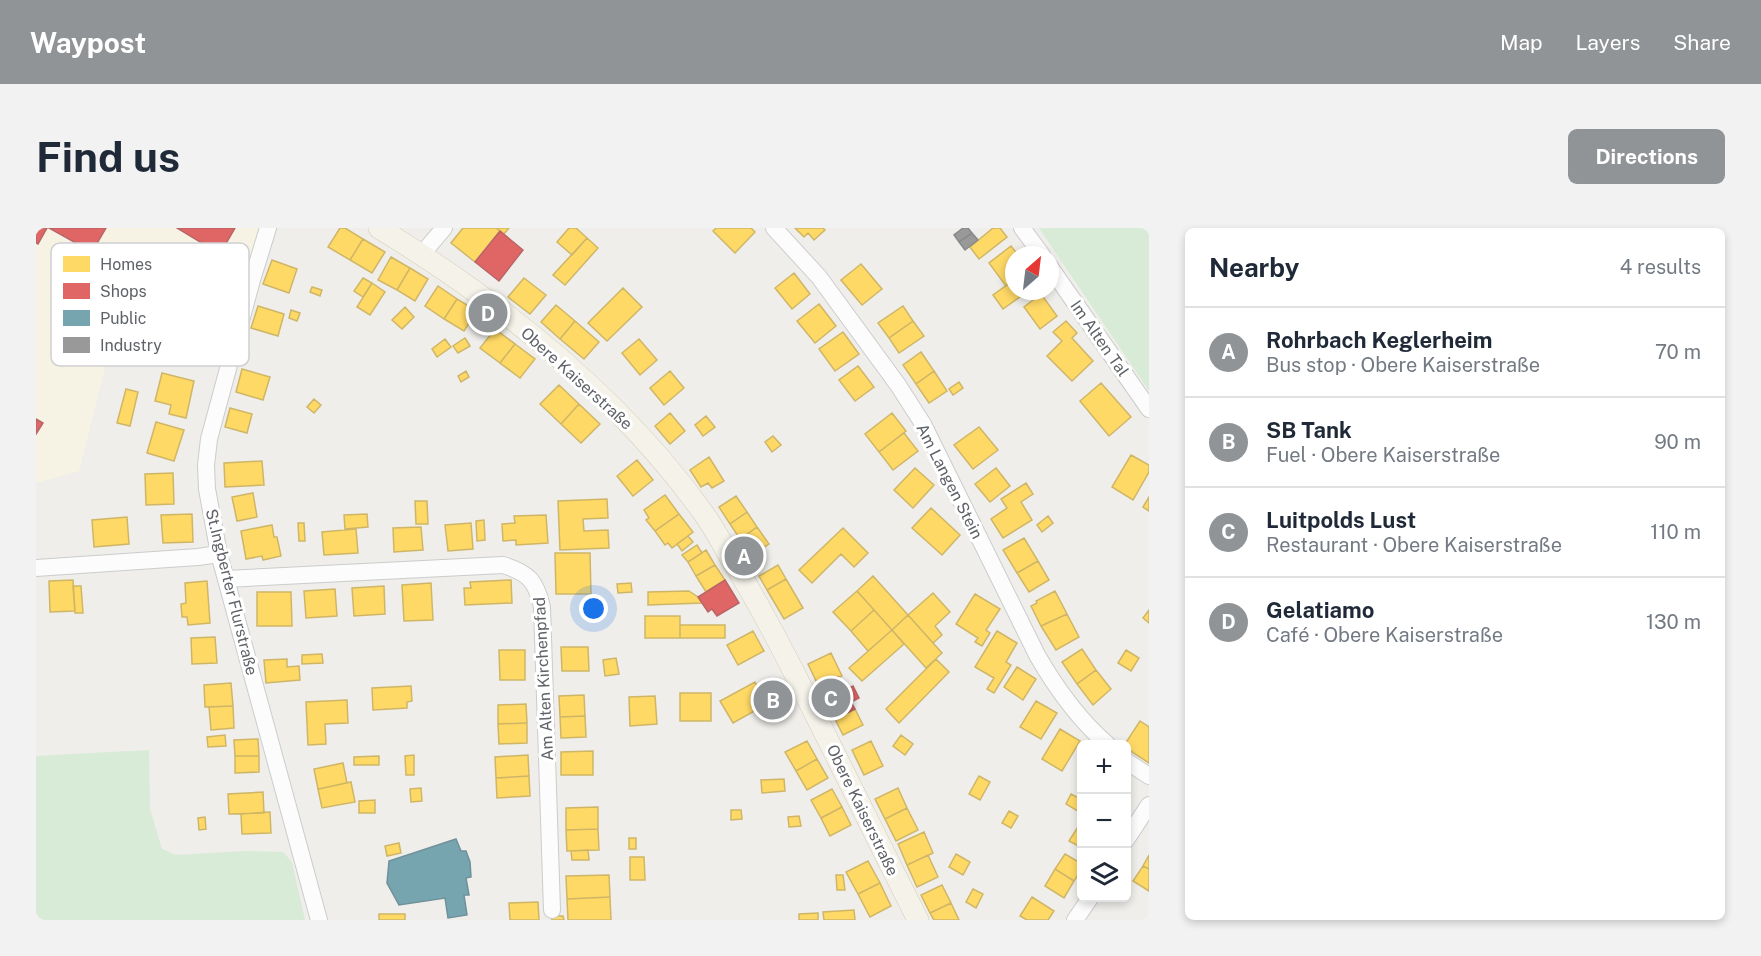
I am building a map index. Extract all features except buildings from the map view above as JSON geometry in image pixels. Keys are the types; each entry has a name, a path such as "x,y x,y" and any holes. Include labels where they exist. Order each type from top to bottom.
{"main road":[{"name":"Obere Kaiserstraße","path":"379,228 422,254 526,330 609,403 653,449 705,515 784,651 918,920"}],"street":[{"name":"St.Ingberter Flurstraße","path":"249,291 268,228"},
{"path":"422,254 444,228"},
{"name":"Am Langen Stein","path":"774,228 819,277 898,385 928,435 1037,655 1074,711 1103,740"},
{"path":"1022,228 1035,246"},
{"name":"Im Alten Tal","path":"1059,280 1149,409"},
{"name":"St.Ingberter Flurstraße","path":"229,366 209,439 206,465 207,489 219,554 319,920"},
{"path":"36,568 219,554"},
{"name":"Am Alten Kirchenpfad","path":"226,579 503,565 519,570 529,577 538,589 542,607 552,910"},
{"path":"1131,764 1149,776"},
{"path":"1131,832 1149,805"},
{"path":"1076,920 1087,902"}],"shaded area":[{"path":"36,228 260,228 249,260 249,243 51,243 51,366 105,366 79,471 36,483"}],"green space":[{"path":"1039,228 1149,228 1149,391 1059,258 1059,246 1051,246"},
{"path":"149,750 150,809 162,849 176,855 244,851 283,852 292,862 305,920 36,920 36,756"}],"place":[{"name":"Gelatiamo","path":"488,313"},
{"name":"Rohrbach Keglerheim","path":"744,556"},
{"name":"Luitpolds Lust","path":"831,698"},
{"name":"SB Tank","path":"773,700"}]}
